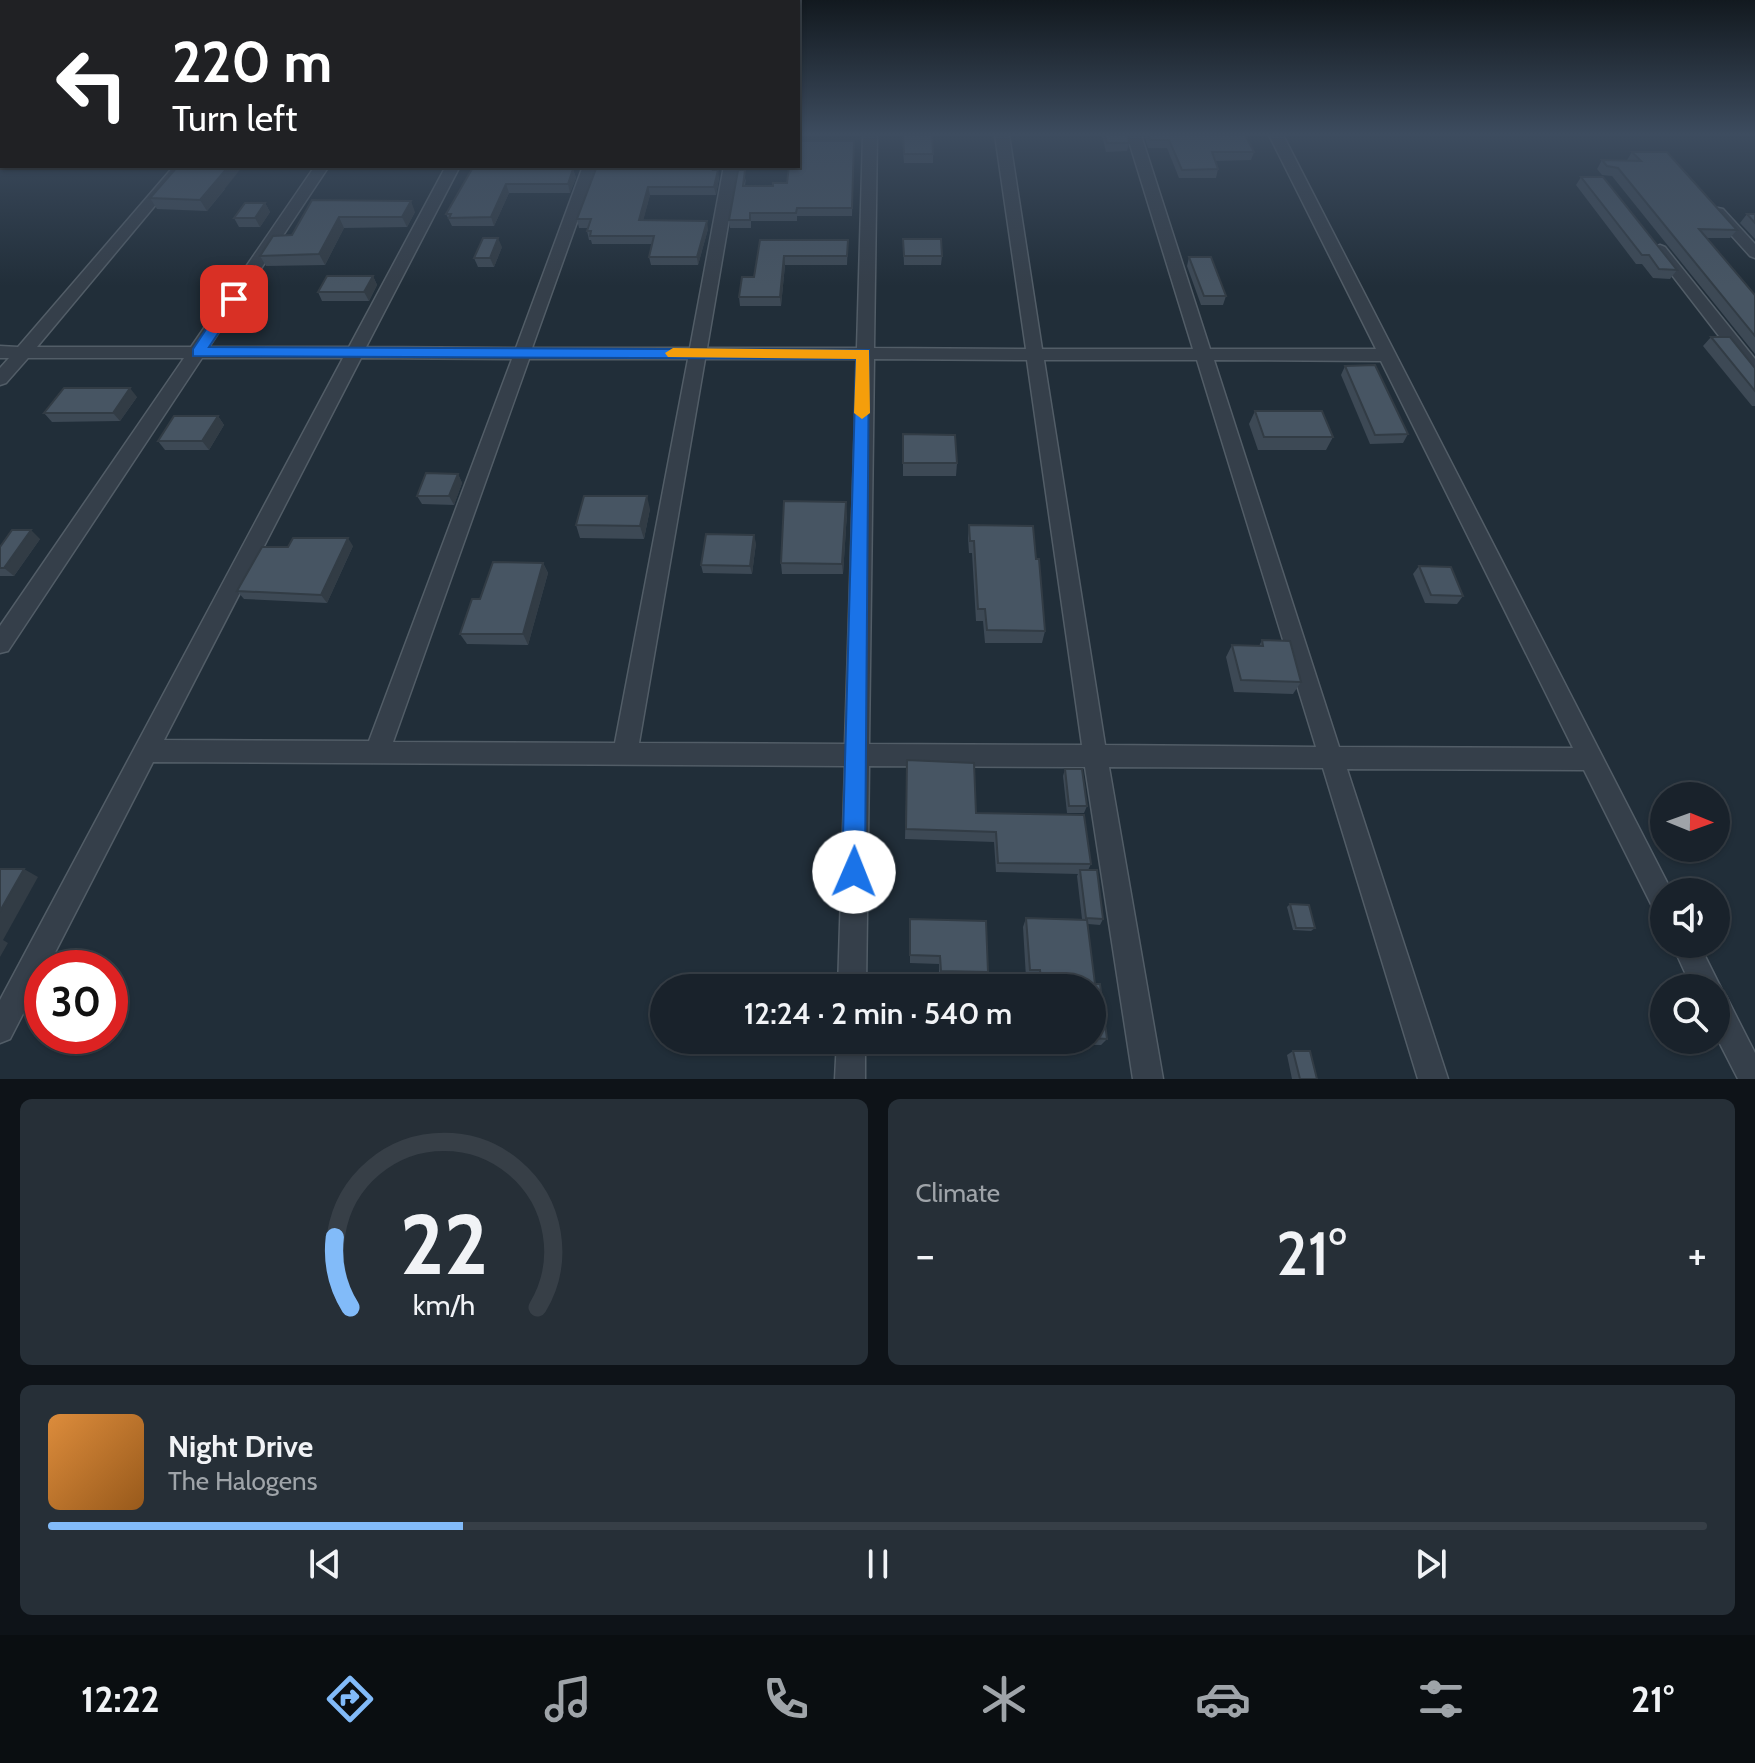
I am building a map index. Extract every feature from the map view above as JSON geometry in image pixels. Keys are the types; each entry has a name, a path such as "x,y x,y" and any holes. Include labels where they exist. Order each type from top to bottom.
{"street":[{"path":"0,379 165,185"},
{"path":"0,644 309,185"},
{"path":"0,1029 443,185"},
{"path":"377,753 583,185"},
{"path":"625,754 727,185"},
{"path":"852,974 868,185"},
{"path":"1009,185 1095,757 1148,1079"},
{"path":"1150,185 1433,1079"},
{"path":"1302,185 1652,878"},
{"path":"1708,201 1755,253"},
{"path":"1652,241 1755,371"},
{"path":"0,352 1388,355"},
{"path":"146,751 1592,759"},
{"path":"1730,1034 1753,1079"},
{"path":"850,1079 851,1054"}],"building":[{"path":"161,185 212,185 200,200 150,198"},
{"path":"463,185 505,185 491,217 449,218 451,214 446,214"},
{"path":"590,185 714,185 648,187 639,220 707,221 697,257 649,257 654,236 590,236 591,231 587,231 591,219 577,219"},
{"path":"735,185 853,185 852,208 797,208 796,213 750,213 750,220 729,220"},
{"path":"1588,185 1610,185 1677,270 1659,269 1649,255 1642,255"},
{"path":"1632,185 1697,185 1737,230 1699,229 1755,295 1755,336"},
{"path":"312,200 411,201 402,217 339,217 319,254 260,256 273,236 292,235"},
{"path":"245,203 265,203 255,218 234,218"},
{"path":"483,238 498,238 490,258 474,258"},
{"path":"903,239 941,239 942,256 904,256"},
{"path":"760,240 848,240 847,256 784,256 780,297 739,297 742,277 754,277"},
{"path":"1189,257 1211,257 1226,296 1204,296"},
{"path":"327,276 373,276 364,292 318,292"},
{"path":"1711,337 1730,337 1755,368 1755,391"},
{"path":"1375,365 1408,434 1375,435 1345,366"},
{"path":"64,388 130,388 113,413 44,413"},
{"path":"1255,411 1322,411 1333,437 1264,437"},
{"path":"174,416 218,416 202,441 158,441"},
{"path":"903,434 955,435 957,463 903,463"},
{"path":"426,473 458,474 449,496 417,496"},
{"path":"584,496 647,496 640,526 576,525"},
{"path":"784,501 846,502 842,564 781,563"},
{"path":"969,525 1033,526 1045,631 987,630 985,609 978,609 974,541 970,541"},
{"path":"12,530 31,530 4,568 0,568 0,547"},
{"path":"706,534 754,535 750,566 701,565"},
{"path":"293,538 348,538 321,595 237,591 262,547 288,547"},
{"path":"493,562 543,563 523,634 460,634 472,599 480,599"},
{"path":"1419,566 1451,567 1463,596 1431,595"},
{"path":"1262,640 1290,641 1301,682 1241,680 1232,645 1263,646"},
{"path":"907,760 974,763 976,813 1084,815 1091,864 998,863 996,832 906,829"},
{"path":"1065,769 1082,769 1087,806 1069,806"},
{"path":"0,869 24,869 0,911"},
{"path":"1080,870 1097,870 1103,919 1086,918"},
{"path":"1290,904 1309,905 1315,928 1296,928"},
{"path":"1026,918 1087,920 1094,974 1040,974 1040,970 1030,970"},
{"path":"910,919 986,921 988,972 941,971 940,956 910,955"},
{"path":"1293,1051 1310,1051 1317,1079 1300,1079"}],"slow traffic":[{"path":"673,353 863,354 862,413"}],"route":[{"path":"234,299 198,352 863,354 854,872"}]}
